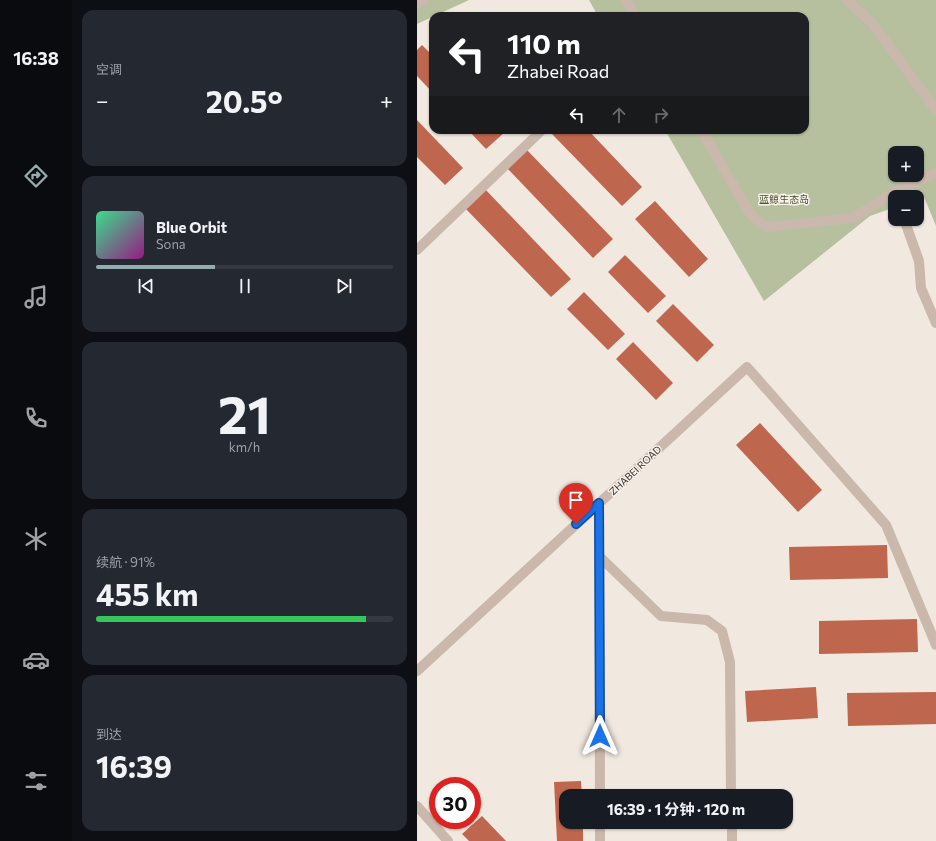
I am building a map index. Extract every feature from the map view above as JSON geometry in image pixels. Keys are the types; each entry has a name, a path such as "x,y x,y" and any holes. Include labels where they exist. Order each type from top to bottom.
{"street":[{"path":"417,4 424,0"},
{"path":"626,0 633,12"},
{"path":"847,0 872,23 936,110"},
{"path":"417,250 538,134"},
{"path":"703,134 751,215 767,227 853,218 888,199"},
{"path":"904,190 936,172"},
{"path":"906,226 919,261 921,288 936,323"},
{"name":"ZHABEI ROAD","path":"417,671 747,367 886,525 936,644"},
{"path":"599,503 600,789"},
{"path":"599,556 661,616 707,620 722,631 730,662 731,789"},
{"path":"417,806 448,841"},
{"path":"600,829 600,841"},
{"path":"732,829 732,841"}],"green space":[{"path":"417,0 469,0 443,12 429,12 429,18 417,24"},
{"name":"蓝鲸生态岛","path":"589,0 936,0 936,226 924,197 924,190 888,190 888,210 870,216 764,301 667,134 809,134 809,12 596,12"}],"building":[{"path":"422,45 429,52 429,89 417,76 417,50"},
{"path":"417,120 463,168 445,185 417,157"},
{"path":"472,134 503,134 486,149"},
{"path":"552,134 592,134 642,187 622,206"},
{"path":"525,148 613,239 593,258 506,167"},
{"path":"484,188 571,279 551,297 464,207"},
{"path":"655,201 708,259 689,277 635,219"},
{"path":"625,255 666,296 648,313 608,272"},
{"path":"584,292 625,334 608,350 567,309"},
{"path":"673,304 714,345 697,362 656,321"},
{"path":"633,342 673,383 656,400 616,359"},
{"path":"760,423 822,490 798,512 736,445"},
{"path":"887,545 888,578 790,580 789,547"},
{"path":"917,619 918,652 819,654 819,621"},
{"path":"816,687 818,718 747,722 745,691"},
{"path":"936,692 936,724 848,726 847,693"},
{"path":"581,781 582,789 559,789 559,829 583,829 583,841 557,841 554,782"},
{"path":"482,816 506,841 469,841 462,834 468,829 481,829"}],"route":[{"path":"576,524 599,503 600,736"}]}
